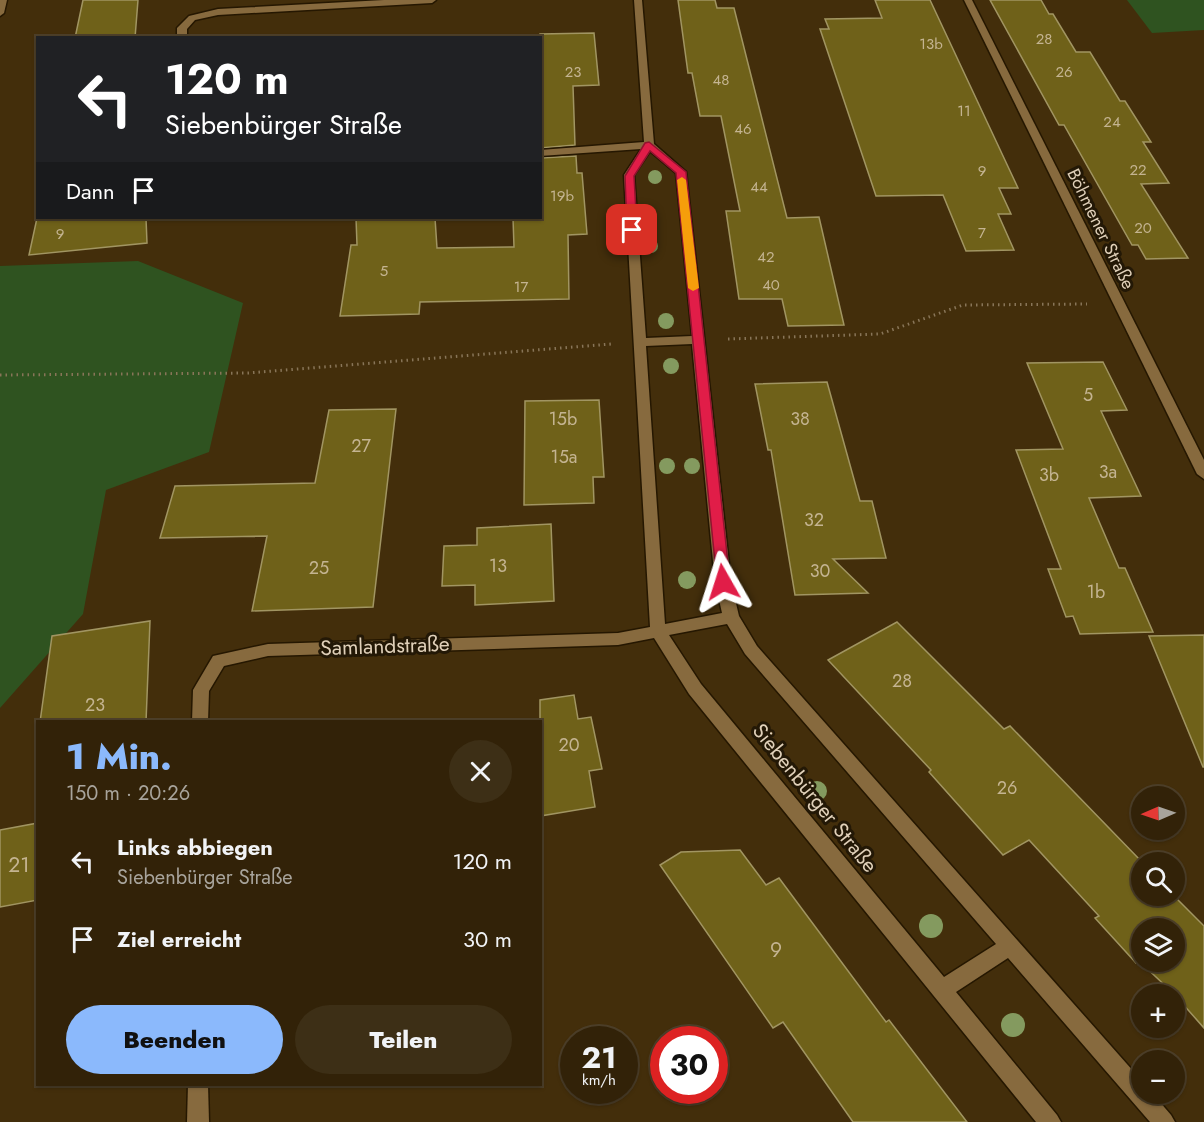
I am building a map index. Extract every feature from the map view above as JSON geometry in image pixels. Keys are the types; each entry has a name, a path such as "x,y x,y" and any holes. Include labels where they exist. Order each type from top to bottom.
{"street":[{"path":"0,13 3,0"},
{"path":"182,36 182,28 192,18 218,12 432,0"},
{"path":"638,0 649,145"},
{"name":"Böhmener Straße","path":"968,0 1204,474"},
{"path":"542,153 649,145 681,172 723,582 730,617 751,650 1008,947 1164,1122"},
{"name":"Siebenbürger Straße","path":"649,145 630,176 658,632 695,689 1050,1122"},
{"path":"639,342 699,340"},
{"path":"658,632 730,617"},
{"name":"Samlandstraße","path":"200,720 201,690 219,661 268,650 618,639 658,632"},
{"path":"941,990 1008,947"},
{"path":"198,1086 198,1122"}],"path":[{"path":"699,340 880,334 963,305 1118,304"},
{"path":"0,375 248,373 639,342"}],"green space":[{"path":"1127,0 1204,0 1204,30 1152,33"},
{"path":"138,261 243,303 209,452 106,490 83,614 0,708 0,266"}],"building":[{"path":"83,0 138,0 135,36 75,36"},
{"path":"678,0 715,0 717,8 734,8 787,218 819,217 844,325 788,326 782,299 739,299 726,211 740,211 721,116 700,116 692,73 688,73"},
{"path":"875,0 930,0 1018,188 999,188 1011,214 998,214 1014,250 966,251 943,195 876,196 820,29 829,29 825,19 882,18"},
{"path":"990,0 1041,0 1049,14 1053,14 1076,52 1090,52 1120,101 1125,101 1151,142 1143,142 1169,183 1141,184 1188,258 1146,259 1138,245 1132,245 1064,125 1059,125"},
{"path":"594,33 599,85 573,86 575,145 542,148 542,36 540,34"},
{"path":"576,156 577,173 582,173 587,234 568,235 569,299 420,302 419,314 340,316 351,245 357,245 356,219 435,219 437,248 514,247 513,219 542,219 542,158"},
{"path":"37,219 146,219 147,243 29,255"},
{"path":"1103,362 1127,410 1101,411 1141,496 1089,498 1119,568 1125,568 1153,632 1080,634 1073,616 1066,617 1048,569 1061,569 1016,450 1063,449 1027,363"},
{"path":"827,382 860,501 872,501 886,558 833,559 868,593 795,595 771,450 768,450 755,384"},
{"path":"599,400 604,477 593,477 594,503 524,505 525,401"},
{"path":"396,409 373,607 252,611 267,536 160,538 175,486 315,483 329,410"},
{"path":"551,524 554,601 475,605 475,585 442,586 444,546 477,545 477,528"},
{"path":"150,621 146,720 40,720 52,636"},
{"path":"897,622 1004,729 1010,726 1132,852 1131,906 1184,906 1204,926 1204,1028 1185,1006 1185,984 1163,984 1151,972 1185,972 1185,918 1131,918 1131,958 1095,918 1099,916 1029,840 1003,855 929,772 931,770 828,660"},
{"path":"1204,635 1204,767 1203,767 1149,636"},
{"path":"574,695 578,719 591,717 602,769 589,771 595,807 542,816 540,700"},
{"path":"36,823 36,900 0,907 0,830"},
{"path":"740,850 766,885 779,878 886,1022 889,1020 967,1122 853,1122 783,1022 773,1028 660,865 681,852"}],"slow traffic":[{"path":"682,180 693,288"}],"route":[{"path":"632,230 630,176 649,145 681,172 723,582"}]}
